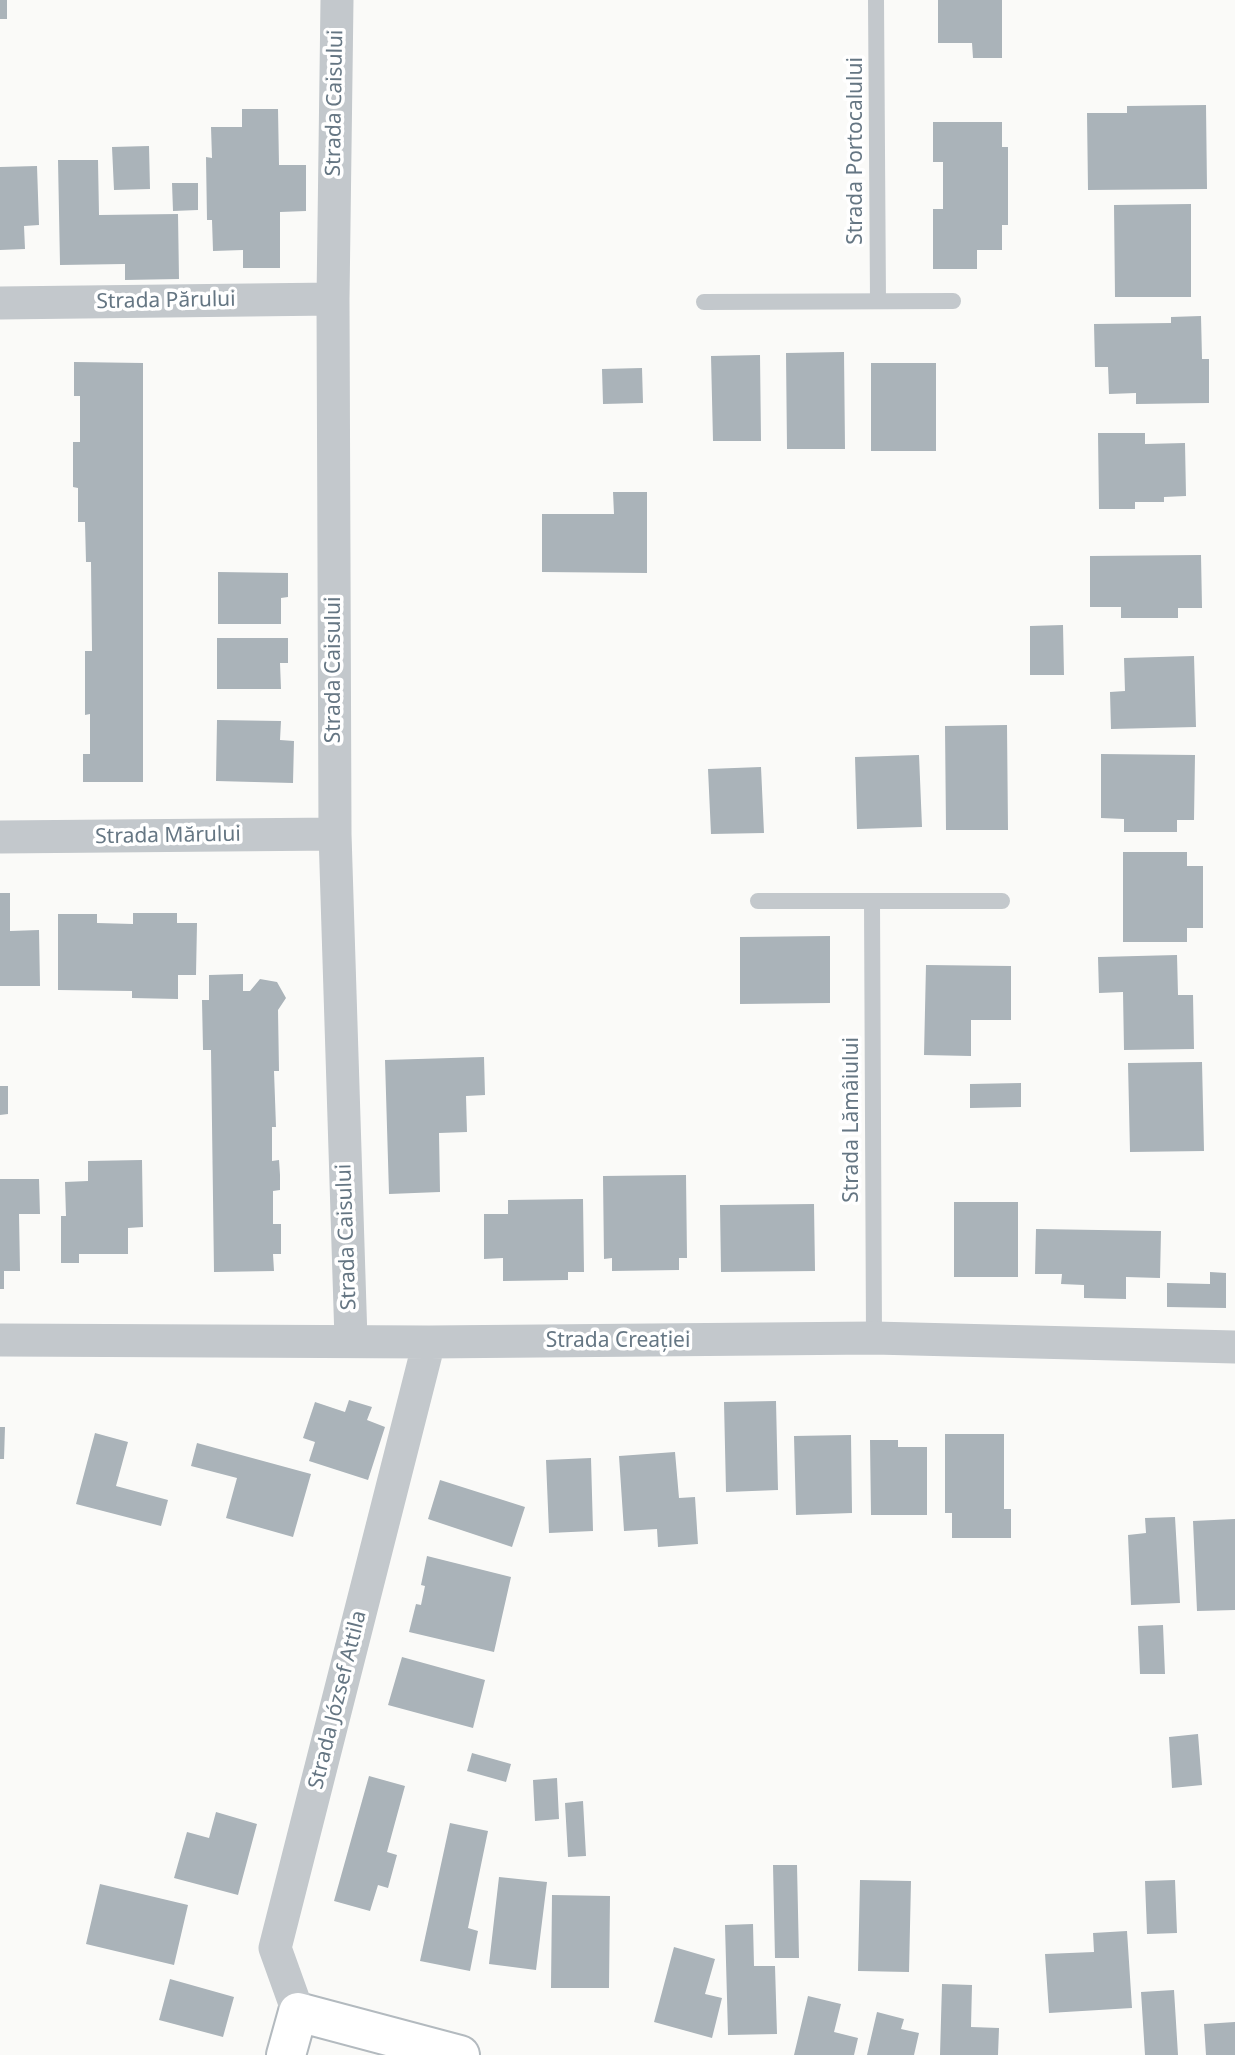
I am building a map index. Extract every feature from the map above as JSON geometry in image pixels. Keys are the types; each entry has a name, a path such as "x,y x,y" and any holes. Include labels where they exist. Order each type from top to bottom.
{"street":[{"name":"Strada Caisului","path":"337,0 332,299 335,834 351,1340"},
{"name":"Strada Părului","path":"0,303 332,299"},
{"name":"Strada Mărului","path":"0,837 335,834"},
{"name":"Strada Creației","path":"0,1340 429,1342 874,1338 1235,1347"},
{"name":"Strada József Attila","path":"298,2012 275,1948 429,1342"},
{"path":"286,2055 298,2012 460,2055"}],"lane":[{"name":"Strada Portocalului","path":"876,0 878,301"},
{"path":"704,302 953,301"},
{"path":"758,901 1002,901"},
{"name":"Strada Lămâiului","path":"872,901 874,1338"}],"building":[{"path":"0,0 7,0 7,19 0,19"},
{"path":"938,0 1002,0 1002,58 973,58 972,43 938,43"},
{"path":"1206,105 1207,189 1088,190 1087,113 1127,113 1127,106"},
{"path":"242,109 278,109 279,165 306,165 306,211 280,212 280,268 243,268 243,250 213,251 212,220 207,220 206,157 212,158 211,127 242,127"},
{"path":"933,122 1002,122 1002,147 1008,147 1008,225 1002,225 1002,250 977,250 977,269 933,269 933,209 943,209 943,162 933,162"},
{"path":"149,146 150,189 114,190 112,147"},
{"path":"58,160 98,160 99,215 178,214 179,279 125,280 125,264 60,265"},
{"path":"37,166 39,225 24,226 25,249 0,250 0,167"},
{"path":"172,183 198,183 198,210 173,211"},
{"path":"1191,204 1191,297 1115,297 1114,205"},
{"path":"1201,316 1202,359 1209,359 1209,403 1136,404 1136,393 1109,394 1108,367 1095,367 1094,324 1171,323 1171,317"},
{"path":"844,352 845,449 787,449 786,353"},
{"path":"760,355 761,441 713,441 711,356"},
{"path":"74,362 143,363 143,782 83,782 83,754 90,754 90,714 85,715 85,651 92,651 91,562 86,562 85,522 78,522 78,488 73,487 73,442 80,442 80,396 74,396"},
{"path":"871,363 936,363 936,451 871,451"},
{"path":"642,368 643,403 603,404 602,369"},
{"path":"1098,433 1145,433 1145,444 1185,443 1186,496 1164,497 1164,502 1135,502 1135,509 1099,509"},
{"path":"613,492 647,492 647,573 542,572 542,514 614,514"},
{"path":"1201,555 1202,608 1178,608 1178,618 1121,618 1121,607 1090,607 1090,556"},
{"path":"218,572 288,573 288,597 281,598 281,624 218,624"},
{"path":"1063,625 1064,675 1030,675 1030,626"},
{"path":"217,638 288,638 288,663 280,663 281,689 217,689"},
{"path":"1194,656 1196,727 1111,729 1110,692 1125,691 1124,658"},
{"path":"217,720 281,721 280,740 294,741 293,783 216,781"},
{"path":"1007,725 1008,830 946,830 945,726"},
{"path":"1101,754 1195,755 1194,820 1177,820 1177,832 1124,832 1124,819 1101,818"},
{"path":"919,755 922,827 857,829 855,757"},
{"path":"761,767 764,833 711,834 708,769"},
{"path":"1123,852 1187,852 1187,866 1203,866 1203,928 1187,928 1187,942 1123,942"},
{"path":"0,893 10,893 10,931 39,930 40,986 0,986"},
{"path":"133,913 177,913 177,923 197,923 196,975 178,975 178,999 132,998 132,991 58,990 58,914 97,914 97,923 133,924"},
{"path":"830,936 830,1003 740,1004 740,937"},
{"path":"1177,955 1178,995 1193,995 1194,1049 1124,1050 1123,992 1099,993 1098,957"},
{"path":"926,965 1011,966 1011,1020 971,1020 971,1056 924,1055"},
{"path":"243,974 243,991 250,991 260,979 277,982 286,998 278,1010 279,1071 274,1071 276,1127 272,1127 272,1161 279,1160 280,1175 280,1190 273,1191 273,1224 281,1224 281,1254 273,1254 274,1271 214,1272 211,1050 203,1050 202,1000 209,1000 209,975"},
{"path":"484,1057 485,1095 466,1096 467,1132 439,1133 440,1192 389,1194 385,1060"},
{"path":"1202,1062 1204,1151 1130,1152 1128,1063"},
{"path":"1021,1083 1021,1107 970,1108 970,1084"},
{"path":"0,1086 8,1086 8,1114 0,1115"},
{"path":"142,1160 143,1227 128,1228 128,1254 79,1254 79,1263 61,1263 61,1216 66,1216 65,1182 88,1181 88,1161"},
{"path":"686,1175 687,1258 679,1258 679,1270 612,1271 612,1258 604,1259 603,1176"},
{"path":"0,1179 39,1179 40,1214 19,1214 20,1271 4,1271 4,1289 0,1289"},
{"path":"583,1199 584,1272 568,1272 568,1280 503,1281 503,1258 484,1259 484,1214 508,1214 508,1200"},
{"path":"954,1202 1018,1202 1018,1277 954,1277"},
{"path":"814,1204 815,1271 721,1272 720,1205"},
{"path":"1036,1229 1161,1231 1160,1278 1126,1277 1126,1299 1084,1298 1084,1285 1061,1284 1062,1274 1035,1274"},
{"path":"1210,1272 1226,1273 1226,1308 1167,1307 1167,1283 1210,1284"},
{"path":"349,1400 372,1407 367,1420 385,1427 368,1480 309,1461 315,1442 303,1438 315,1402 345,1412"},
{"path":"776,1401 778,1490 726,1492 724,1402"},
{"path":"0,1427 5,1427 4,1459 0,1459"},
{"path":"95,1433 128,1442 116,1486 168,1500 161,1526 76,1504"},
{"path":"945,1434 1004,1434 1004,1509 1011,1509 1011,1538 952,1538 952,1513 945,1513"},
{"path":"851,1435 852,1513 796,1515 794,1436"},
{"path":"870,1440 898,1440 898,1447 927,1447 927,1515 871,1515"},
{"path":"197,1443 311,1474 293,1537 226,1518 237,1478 191,1466"},
{"path":"675,1452 679,1498 695,1497 698,1544 658,1547 657,1529 624,1531 619,1456"},
{"path":"591,1458 593,1531 549,1533 546,1460"},
{"path":"440,1480 525,1507 512,1547 428,1519"},
{"path":"1175,1517 1180,1603 1131,1605 1128,1535 1146,1533 1145,1518"},
{"path":"1235,1519 1235,1610 1197,1611 1193,1521"},
{"path":"427,1556 511,1577 494,1652 409,1632 416,1604 421,1605 425,1586 421,1585"},
{"path":"1163,1625 1165,1674 1140,1674 1138,1626"},
{"path":"402,1657 485,1680 473,1728 388,1705"},
{"path":"1198,1734 1202,1785 1172,1788 1169,1737"},
{"path":"472,1753 511,1764 506,1782 467,1771"},
{"path":"369,1776 405,1786 387,1852 397,1855 388,1888 378,1885 370,1911 334,1901"},
{"path":"557,1778 559,1819 535,1821 533,1780"},
{"path":"583,1801 586,1856 568,1857 565,1803"},
{"path":"216,1812 257,1824 238,1895 174,1878 187,1832 209,1838"},
{"path":"450,1823 488,1831 468,1928 478,1931 470,1971 420,1961"},
{"path":"773,1865 797,1865 799,1958 775,1958"},
{"path":"499,1877 547,1882 536,1970 489,1964"},
{"path":"860,1880 911,1881 909,1972 858,1971"},
{"path":"1175,1880 1177,1933 1147,1934 1145,1881"},
{"path":"100,1884 188,1905 174,1965 86,1944"},
{"path":"552,1895 610,1896 609,1988 551,1988"},
{"path":"753,1924 754,1966 775,1966 777,2034 728,2035 725,1925"},
{"path":"1127,1931 1132,2008 1049,2013 1045,1954 1094,1952 1093,1933"},
{"path":"674,1947 715,1959 705,1994 722,1998 712,2038 654,2022"},
{"path":"170,1979 234,1997 223,2037 159,2020"},
{"path":"942,1984 972,1985 971,2027 999,2028 998,2055 940,2055"},
{"path":"1174,1990 1178,2055 1145,2055 1141,1992"},
{"path":"808,1996 841,2004 834,2032 858,2038 854,2055 794,2055"},
{"path":"877,2012 904,2019 901,2029 919,2033 914,2055 867,2055"},
{"path":"1235,2022 1235,2055 1206,2055 1204,2024"}]}
